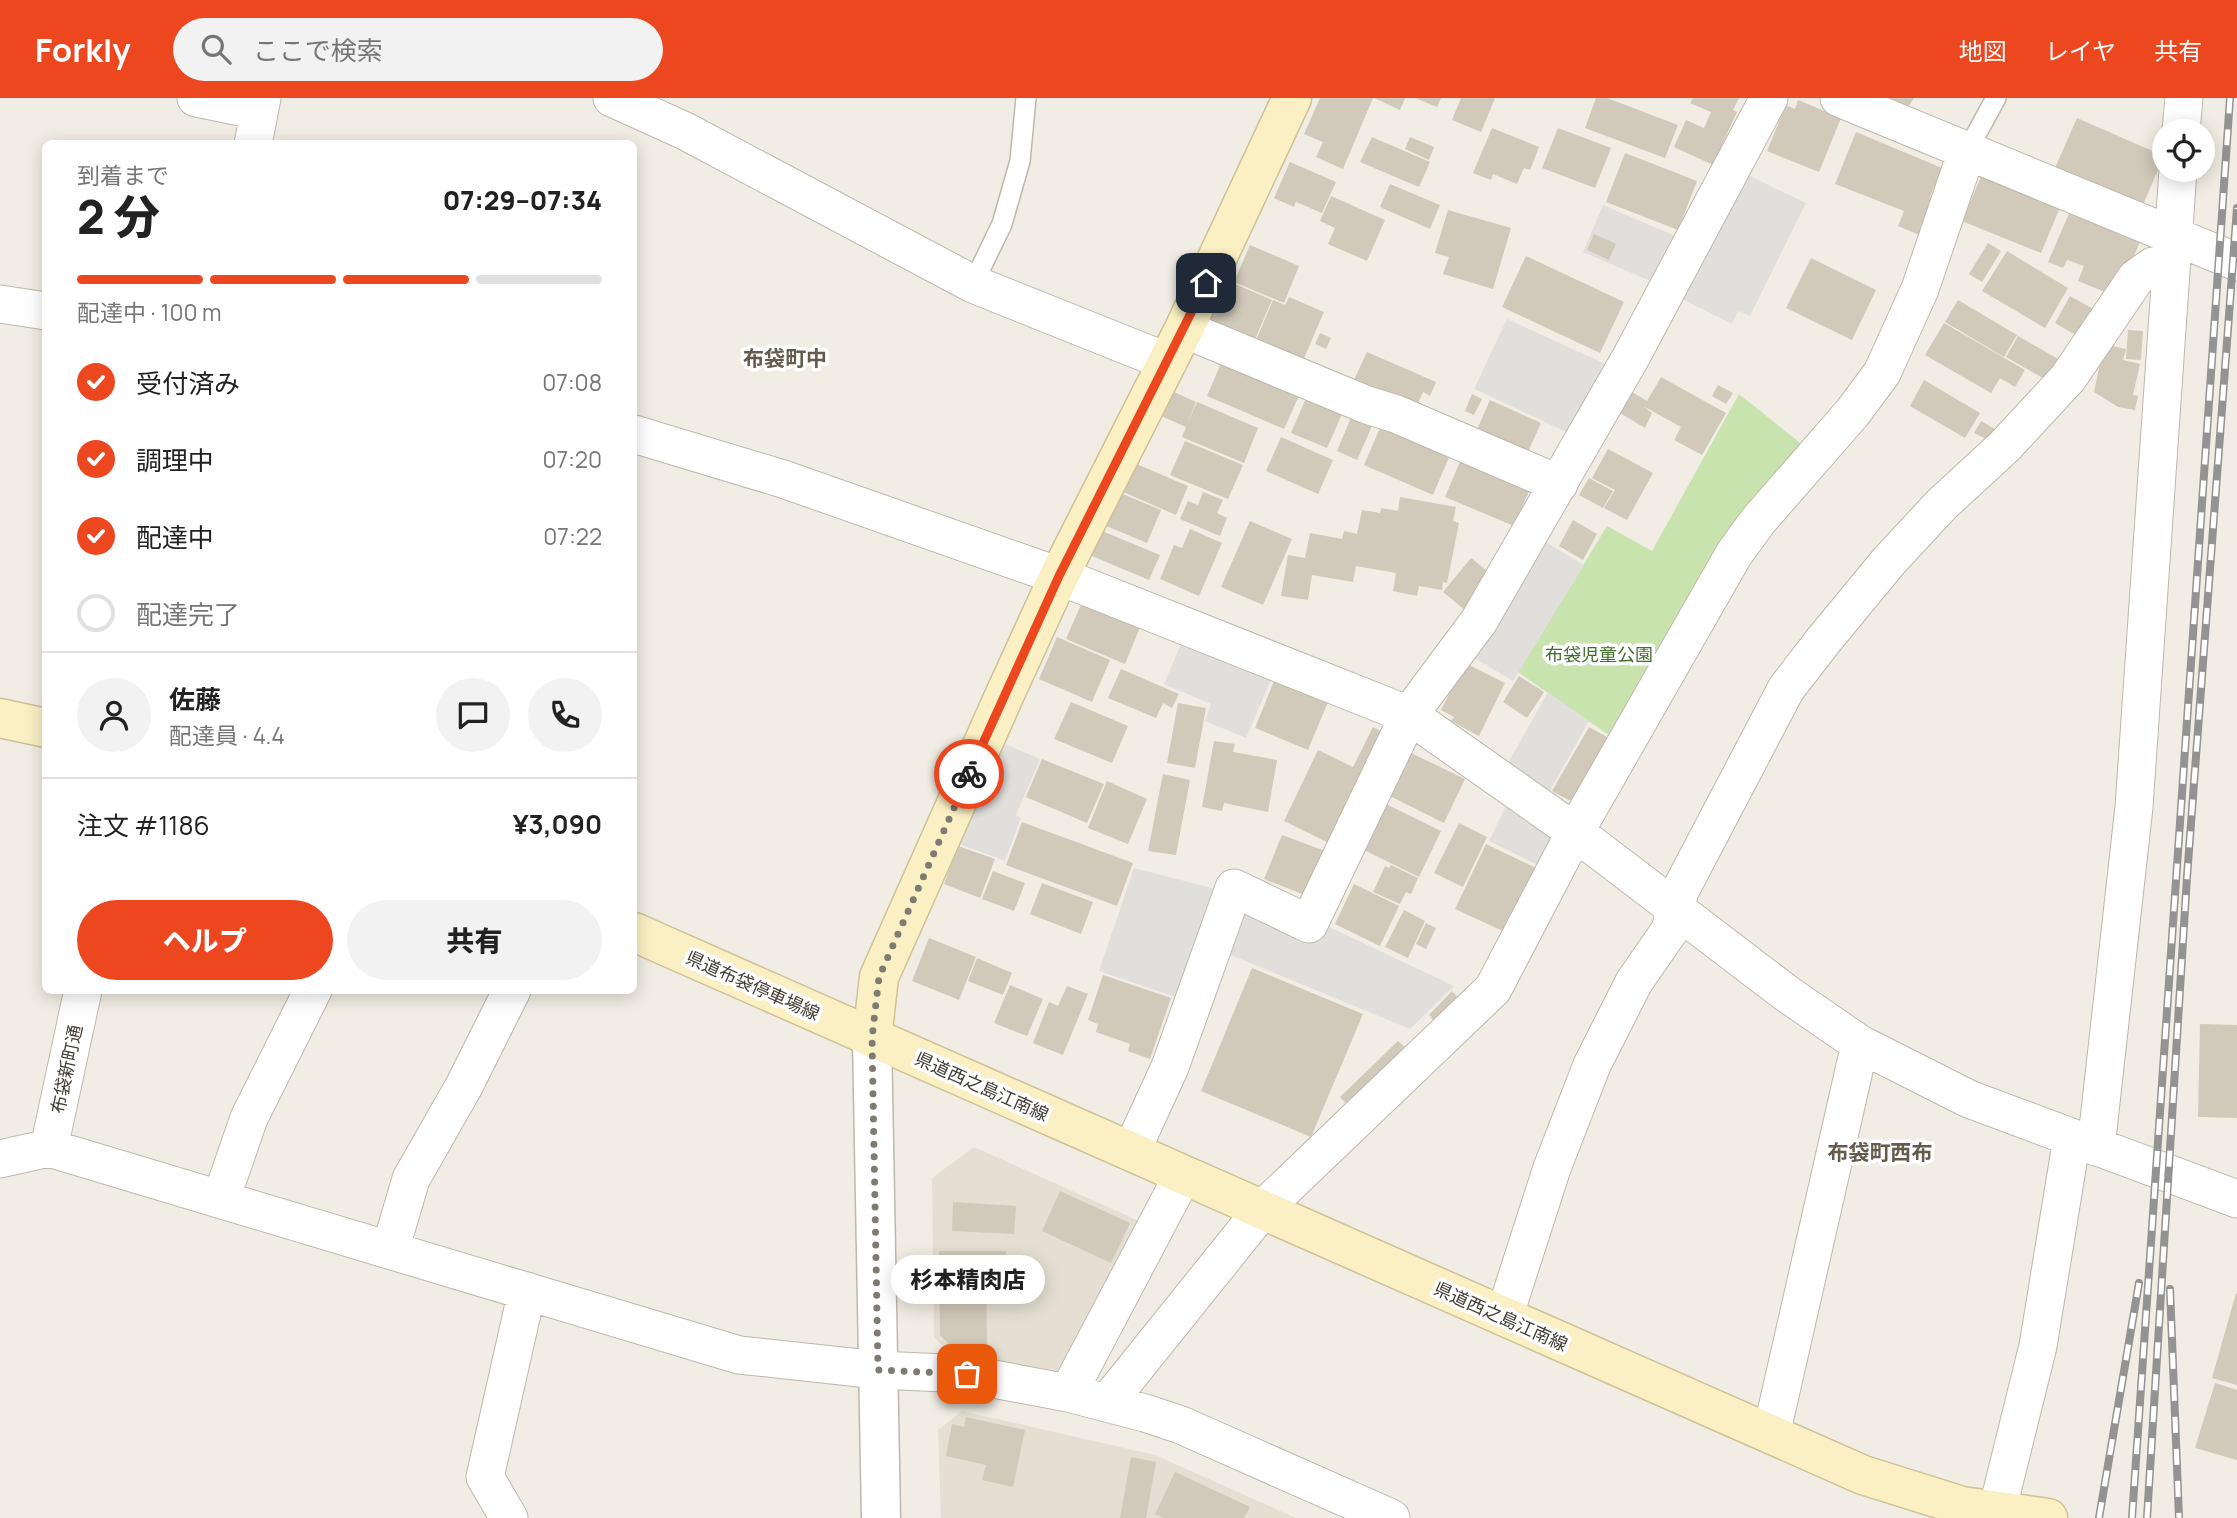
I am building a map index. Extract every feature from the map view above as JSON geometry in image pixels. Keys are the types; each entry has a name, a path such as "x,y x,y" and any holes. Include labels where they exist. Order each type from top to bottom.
{"main road":[{"path":"872,1038 879,977 1059,576 1176,345 1292,98"},
{"path":"0,718 42,727"},
{"name":"県道布袋停車場線","path":"637,933 872,1038"},
{"name":"県道西之島江南線","path":"872,1038 1864,1475 1969,1513 2048,1518"}],"street":[{"path":"196,98 258,117"},
{"path":"612,98 685,131 973,284 1367,405 1418,423 1559,484"},
{"path":"1131,1152 1170,1067 1234,888 1309,924 1409,715 1479,621 1559,484 1631,357 1769,98"},
{"path":"1839,98 1967,151 2172,251 2237,262"},
{"path":"2182,119 2184,98"},
{"path":"1107,1403 1262,1210 1493,989 1575,832 1734,554 1758,522 1853,412 1882,373 1920,289 1967,151"},
{"path":"1969,1513 2038,1346 2084,1143 2134,807 2177,182"},
{"path":"1504,1317 1552,1168 1592,1065 1634,982 1670,930 1680,891 1786,689 1822,641 1906,542 1942,504 2005,446 2068,378 2136,278 2172,251"},
{"path":"0,304 42,310"},
{"path":"637,435 783,479 1059,576 1409,715 1575,832 1786,993 1860,1044 1969,1099 2237,1199"},
{"name":"布袋新町通","path":"49,1148 82,994"},
{"path":"221,1199 249,1118 311,994"},
{"path":"390,1250 411,1179 464,1086 510,994"},
{"path":"872,1038 881,1518"},
{"path":"1771,1435 1860,1044"},
{"path":"0,1159 49,1148 739,1355 878,1370 967,1374 1107,1403 1181,1425 1391,1518"},
{"path":"1068,1393 1183,1175"},
{"path":"509,1518 485,1477 527,1291"}],"lane":[{"path":"973,284 1002,224 1020,162 1026,98"},
{"path":"1967,151 1996,98"}],"shaded area":[{"path":"1740,171 1806,203 1750,316 1738,311 1732,324 1676,296"},
{"path":"1603,205 1682,239 1662,286 1583,252"},
{"path":"1507,319 1614,368 1575,436 1474,389"},
{"path":"1539,538 1584,565 1513,681 1468,654"},
{"path":"1184,637 1273,675 1246,738 1205,721 1211,704 1164,684"},
{"path":"1548,692 1589,721 1548,794 1507,765"},
{"path":"996,740 1040,759 1016,815 1021,818 1005,861 954,842"},
{"path":"1507,804 1558,844 1546,869 1489,841"},
{"path":"1134,868 1216,889 1178,998 1099,971"},
{"path":"1253,912 1316,941 1327,926 1454,986 1410,1029 1226,953 1238,915"},
{"path":"974,1147 1139,1221 1057,1376 953,1357 934,1337 932,1178"},
{"path":"962,1411 1155,1455 1296,1518 941,1518 938,1430"}],"green space":[{"name":"布袋児童公園","path":"1739,394 1809,450 1619,742 1518,672 1607,526 1652,551"}],"building":[{"path":"1320,98 1373,98 1343,169 1316,157 1323,142 1304,134"},
{"path":"1374,98 1405,98 1400,110"},
{"path":"1415,98 1441,98 1437,107"},
{"path":"1461,98 1495,98 1481,132 1452,120"},
{"path":"1596,98 1607,98 1678,125 1665,158 1585,128"},
{"path":"1693,98 1739,98 1733,110 1737,112 1713,165 1674,147 1686,120 1704,128 1711,112 1690,103"},
{"path":"1889,98 1914,98 1906,110"},
{"path":"1798,100 1841,118 1819,172 1767,151 1786,105 1795,109"},
{"path":"2077,118 2152,151 2153,182 2142,207 2055,168"},
{"path":"1492,128 1539,147 1530,170 1524,168 1517,184 1493,174 1491,180 1473,173"},
{"path":"1558,128 1611,148 1595,188 1542,168"},
{"path":"1856,132 1942,168 1930,197 1937,200 1922,236 1898,226 1904,211 1835,184"},
{"path":"1372,137 1430,162 1419,187 1360,162"},
{"path":"1410,137 1434,147 1429,160 1405,149"},
{"path":"1625,153 1697,181 1678,230 1606,202"},
{"path":"1290,162 1336,182 1322,213 1296,202 1294,207 1274,198"},
{"path":"1983,172 2061,205 2041,253 1962,221"},
{"path":"1390,184 1440,205 1430,229 1380,207"},
{"path":"1331,196 1385,220 1367,261 1328,244 1335,228 1320,221"},
{"path":"2071,209 2141,239 2117,297 2078,281 2084,266 2067,260 2063,268 2048,262"},
{"path":"1448,210 1511,228 1493,289 1443,274 1449,257 1435,253"},
{"path":"1594,234 1616,244 1609,260 1587,250"},
{"path":"1988,243 2001,251 1982,282 1969,274"},
{"path":"1250,245 1299,266 1284,303 1234,282"},
{"path":"2007,251 2068,288 2045,328 1982,291"},
{"path":"1526,256 1624,302 1600,353 1502,307"},
{"path":"1811,258 1876,290 1852,340 1786,308"},
{"path":"1226,280 1272,300 1252,346 1206,326"},
{"path":"2070,296 2095,310 2079,337 2055,323"},
{"path":"1289,297 1324,312 1301,365 1254,345 1273,300 1285,305"},
{"path":"1958,300 2017,335 2004,357 1945,322"},
{"path":"1944,323 2025,370 2015,387 2000,378 1991,393 1925,355"},
{"path":"2128,330 2143,331 2141,360 2126,359"},
{"path":"1320,333 1331,338 1326,349 1315,344"},
{"path":"2018,336 2060,360 2048,381 2006,357"},
{"path":"2104,344 2126,349 2123,360 2140,364 2133,395 2138,396 2135,410 2118,407 2094,392"},
{"path":"1367,352 1436,382 1430,396 1423,392 1416,408 1353,382"},
{"path":"1225,354 1303,387 1284,429 1207,396"},
{"path":"1661,377 1726,413 1702,455 1674,440 1681,427 1643,406 1652,413 1645,428 1620,413 1632,392 1647,401"},
{"path":"1924,380 1980,413 1965,438 1910,406"},
{"path":"1718,385 1733,393 1726,404 1712,396"},
{"path":"1310,389 1346,405 1327,448 1291,433"},
{"path":"1172,391 1196,402 1187,424 1197,402 1258,428 1244,463 1182,437 1186,427 1161,416"},
{"path":"1472,394 1482,399 1474,415 1465,411"},
{"path":"1490,400 1541,423 1527,454 1476,432"},
{"path":"1355,408 1376,417 1357,460 1337,451"},
{"path":"1383,421 1452,450 1433,495 1364,465"},
{"path":"1981,421 1998,431 1992,442 1974,433"},
{"path":"1281,437 1333,460 1318,494 1266,471"},
{"path":"1185,441 1243,465 1228,499 1170,475"},
{"path":"1608,449 1653,473 1627,520 1604,508 1615,490 1592,478"},
{"path":"1464,452 1533,482 1514,526 1445,497"},
{"path":"1134,463 1188,486 1176,515 1121,491"},
{"path":"1589,478 1613,491 1603,508 1579,495"},
{"path":"1118,492 1161,510 1147,543 1104,525"},
{"path":"1203,492 1223,500 1217,513 1227,518 1220,536 1180,519 1188,501 1198,505"},
{"path":"1400,497 1456,507 1453,521 1459,523 1447,583 1443,582 1442,590 1419,586 1417,596 1393,591 1396,573 1356,566 1353,582 1312,575 1308,600 1281,596 1288,555 1305,558 1310,533 1342,539 1344,531 1357,534 1362,510 1380,513 1381,508 1398,511"},
{"path":"1573,520 1597,534 1583,560 1559,546"},
{"path":"1250,521 1292,539 1263,605 1221,587"},
{"path":"1190,529 1222,543 1199,596 1160,579 1174,545 1182,548"},
{"path":"1102,531 1160,555 1149,580 1092,556"},
{"path":"1471,558 1495,577 1466,611 1443,592"},
{"path":"1083,600 1141,625 1125,664 1066,639"},
{"path":"1057,637 1110,660 1092,702 1039,679"},
{"path":"1465,663 1505,683 1479,736 1451,721 1454,717 1441,710"},
{"path":"1121,669 1179,694 1172,708 1163,703 1156,718 1108,698"},
{"path":"1519,676 1544,692 1527,718 1503,702"},
{"path":"1274,681 1328,702 1308,750 1255,728"},
{"path":"1071,702 1128,726 1112,763 1054,739"},
{"path":"1178,703 1206,708 1195,768 1167,763"},
{"path":"1373,727 1388,735 1335,846 1284,821 1318,750 1353,767"},
{"path":"1589,727 1614,741 1578,805 1552,791"},
{"path":"1214,741 1235,744 1233,752 1277,760 1268,812 1224,803 1222,811 1202,807"},
{"path":"1411,753 1465,779 1444,823 1390,796"},
{"path":"1042,759 1104,784 1087,823 1026,797"},
{"path":"1163,774 1190,780 1176,855 1148,851"},
{"path":"1107,781 1147,799 1128,844 1088,828"},
{"path":"1386,804 1441,831 1419,877 1364,850"},
{"path":"1022,822 1133,863 1117,906 1006,865"},
{"path":"1459,823 1487,837 1463,887 1434,873"},
{"path":"1282,835 1325,851 1307,896 1264,879"},
{"path":"1486,844 1536,868 1505,932 1455,909"},
{"path":"958,846 995,859 980,898 944,884"},
{"path":"1391,865 1418,878 1411,894 1406,892 1400,904 1373,892 1385,866 1389,868"},
{"path":"993,871 1025,883 1014,911 982,899"},
{"path":"1042,883 1093,902 1081,934 1030,914"},
{"path":"1354,884 1399,906 1380,946 1335,924"},
{"path":"1404,910 1425,921 1408,958 1385,947"},
{"path":"1426,923 1436,928 1426,949 1416,944"},
{"path":"929,938 976,957 959,1000 912,981"},
{"path":"977,958 1012,973 1003,995 968,981"},
{"path":"1252,968 1363,1014 1311,1137 1201,1091"},
{"path":"1103,975 1171,998 1150,1059 1128,1051 1130,1044 1096,1032 1098,1024 1088,1020"},
{"path":"1010,985 1043,999 1027,1036 994,1023"},
{"path":"1067,986 1088,994 1063,1055 1033,1043 1049,1002 1058,1006"},
{"path":"1452,991 1461,1001 1437,1024 1429,1015"},
{"path":"2200,1024 2237,1025 2237,1118 2198,1117"},
{"path":"1398,1041 1408,1050 1349,1107 1340,1097"},
{"path":"1060,1191 1130,1223 1111,1263 1042,1231"},
{"path":"953,1202 1016,1206 1014,1234 952,1231"},
{"path":"939,1251 1006,1251 1006,1267 986,1267 987,1346 952,1347 940,1335"},
{"path":"2237,1294 2237,1385 2212,1378"},
{"path":"2215,1383 2237,1390 2237,1460 2195,1448"},
{"path":"966,1417 1025,1430 1013,1487 982,1480 986,1465 946,1456 952,1424 964,1427"},
{"path":"1131,1457 1156,1462 1146,1518 1120,1518"},
{"path":"1175,1472 1250,1507 1244,1518 1164,1518 1155,1514"}],"railway":[{"path":"2132,1518 2230,98"},
{"path":"2147,1518 2187,877 2237,208"},
{"path":"2099,1518 2139,1283"},
{"path":"2170,1289 2179,1518"}],"way so far":[{"path":"967,1374 878,1370 872,1038 879,977 969,774"}],"place":[{"name":"杉本精肉店","path":"967,1374"}],"district":[{"name":"布袋町中","path":"785,358"},
{"name":"布袋町西布","path":"1880,1152"}],"route":[{"path":"969,774 1059,576 1206,283"}]}
